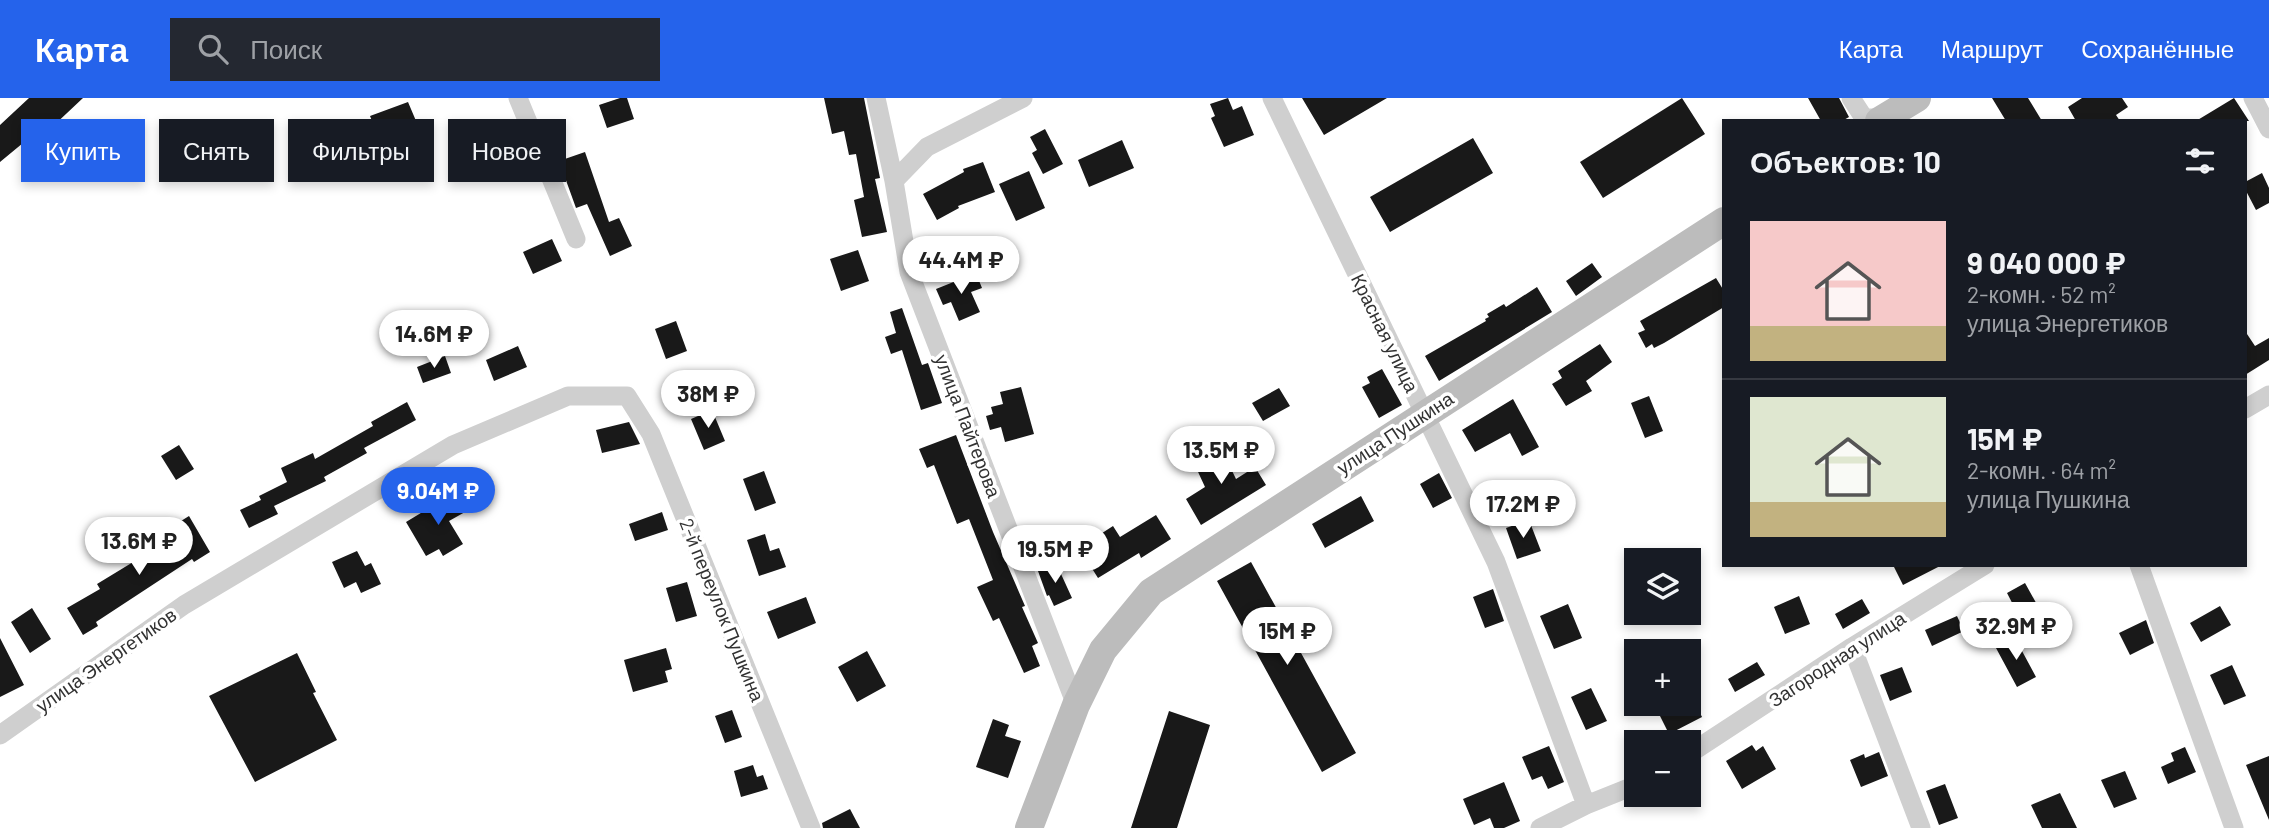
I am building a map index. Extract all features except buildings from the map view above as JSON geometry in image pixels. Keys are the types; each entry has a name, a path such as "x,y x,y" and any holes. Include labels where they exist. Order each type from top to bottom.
{"main road":[{"path":"1885,119 1917,98"},
{"name":"улица Пушкина","path":"1029,828 1076,705 1104,650 1151,592 1722,222"}],"street":[{"path":"518,98 576,239"},
{"name":"улица Пайтерова","path":"876,98 894,181 909,272 1076,705"},
{"path":"894,181 927,147 1023,98"},
{"name":"Красная улица","path":"1272,98 1496,562 1586,805"},
{"path":"1851,98 1864,118 1874,119"},
{"path":"2253,98 2269,129"},
{"path":"2247,408 2269,395"},
{"name":"улица Энергетиков","path":"0,735 184,605 453,444 568,396 627,396"},
{"name":"2-й переулок Пушкина","path":"627,396 651,434 811,828"},
{"name":"Загородная улица","path":"1701,746 1982,567"},
{"path":"2140,567 2234,828"},
{"path":"1852,648 1921,828"},
{"path":"1540,828 1624,790"}]}
